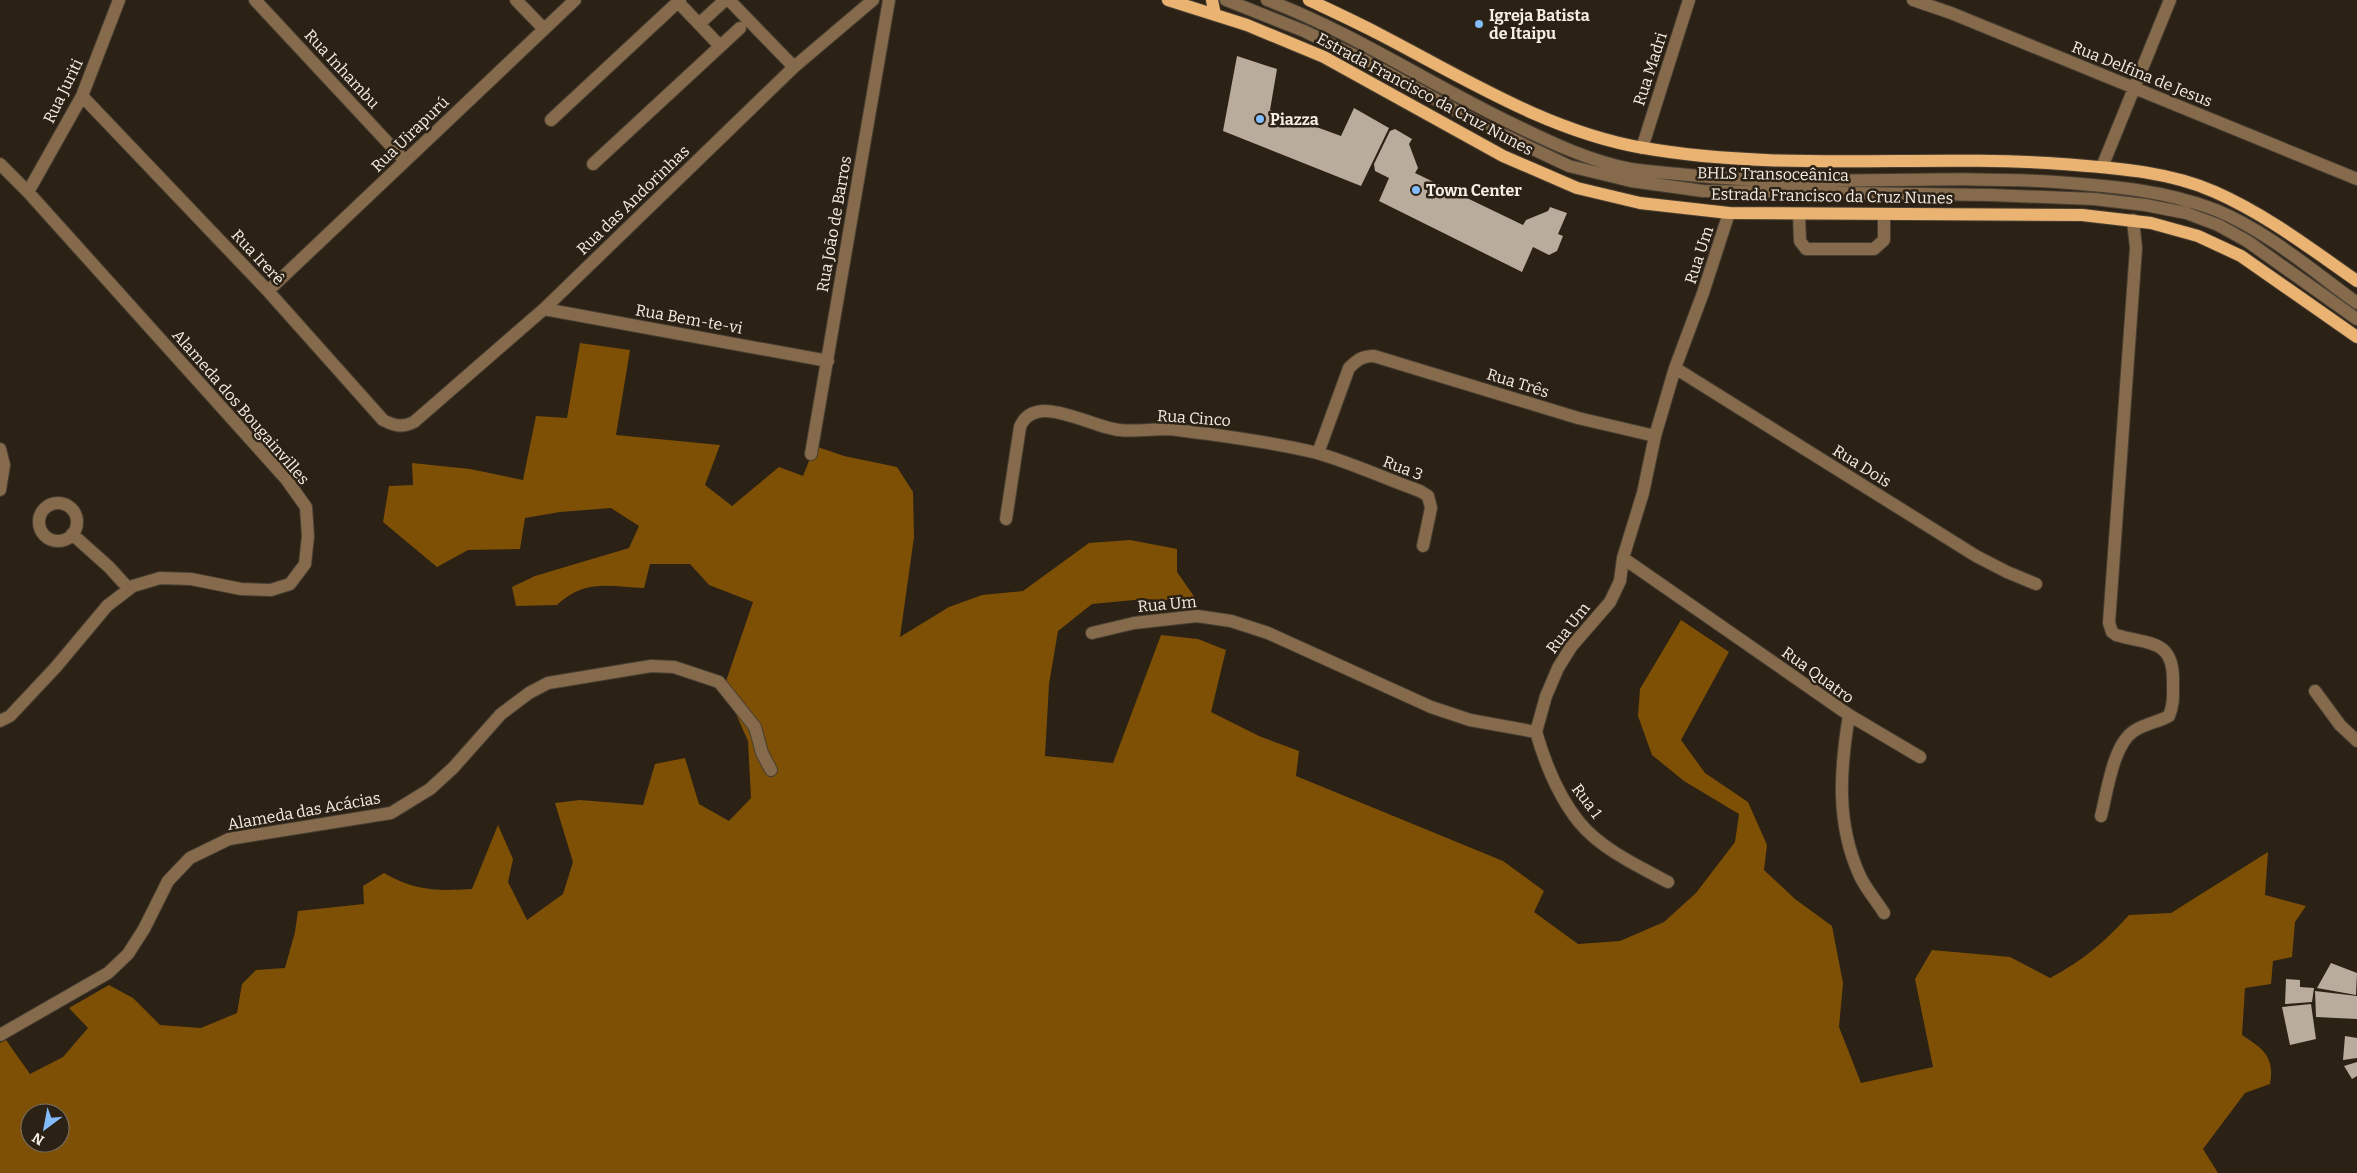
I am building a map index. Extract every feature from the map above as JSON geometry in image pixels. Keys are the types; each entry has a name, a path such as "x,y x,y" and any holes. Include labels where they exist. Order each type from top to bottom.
{"main road":[{"name":"Estrada Francisco da Cruz Nunes","path":"1168,0 1247,25 1324,57 1503,156 1577,188 1640,203 1729,214 2082,214 2134,220 2198,236 2241,256 2357,337"},
{"path":"1212,0 1215,15"},
{"name":"Estrada Francisco da Cruz Nunes","path":"1309,0 1377,32 1486,92 1584,134 1642,148 1702,157 2027,162 2102,167 2160,175 2214,191 2272,222 2357,281"}],"street":[{"name":"Rua Juriti","path":"28,192 82,96 119,0"},
{"name":"Rua Inhambu","path":"255,0 405,161"},
{"path":"516,0 544,29"},
{"name":"Rua Uirapurú","path":"268,291 575,0"},
{"path":"699,24 725,0"},
{"path":"729,0 794,67"},
{"name":"Rua das Andorinhas","path":"414,422 544,309 794,67 873,0"},
{"name":"Rua João de Barros","path":"811,454 889,0"},
{"name":"BHLS Transoceânica","path":"1226,0 1313,36 1366,62 1482,125 1569,166 1631,181 1703,191 1990,194 2094,199 2145,205 2186,213 2218,224 2248,240 2357,319"},
{"name":"BHLS Transoceânica","path":"1267,0 1290,9 1374,51 1488,112 1570,152 1631,169 1767,181 2001,178 2111,186 2161,194 2218,211 2242,224 2266,238 2357,303"},
{"name":"Rua Madri","path":"1642,148 1689,0"},
{"name":"Rua Delfina de Jesus","path":"1913,0 1951,13 2357,179"},
{"path":"2102,167 2170,0"},
{"path":"551,120 679,1 720,46"},
{"path":"593,164 740,28"},
{"name":"Rua Irerê","path":"82,96 268,291 384,420 396,426 406,426 414,422"},
{"name":"Alameda dos Bougainvilles","path":"0,164 28,192 286,479 306,507 308,536 304,564 290,584 271,590 241,590 191,579 160,578 129,589 107,606 56,668 10,716 0,721"},
{"name":"Rua Um","path":"1092,633 1134,622 1197,616 1231,620 1268,633 1431,707 1470,720 1536,732 1546,696 1558,668 1571,647 1610,602 1620,581 1623,558 1643,492 1655,436 1675,368 1703,293 1729,214"},
{"path":"1799,214 1800,242 1806,249 1874,249 1884,240 1884,214"},
{"path":"2101,816 2122,742 2133,732 2169,716 2173,706 2174,667 2168,652 2161,648 2116,635 2112,632 2109,623 2136,248 2134,220"},
{"name":"Rua Bem-te-vi","path":"544,309 828,361"},
{"name":"Rua Três","path":"1318,454 1349,368 1358,359 1374,356 1578,418 1655,436"},
{"name":"Rua Dois","path":"1675,368 1976,556 2036,584"},
{"name":"Rua Cinco","path":"1006,519 1020,427 1022,420 1034,411 1052,411 1117,430 1139,432 1167,429 1238,438 1318,454"},
{"path":"0,449 4,465 0,490"},
{"name":"Rua 3","path":"1318,454 1420,491 1428,496 1431,508 1424,546"},
{"path":"72,534 109,567 129,589"},
{"name":"Rua Quatro","path":"1623,558 1849,715 1842,760 1841,807 1847,843 1860,876 1884,913"},
{"name":"Alameda das Acácias","path":"0,1035 108,973 128,954 144,929 168,881 190,858 229,839 391,813 430,789 453,768 501,714 529,692 548,683 651,666 674,667 720,682 755,727 762,753 771,770"},
{"path":"2315,690 2340,725 2357,741"},
{"path":"1849,715 1920,757"},
{"name":"Rua 1","path":"1536,732 1543,756 1560,793 1579,823 1605,845 1668,882"}],"shaded area":[{"path":"580,343 630,350 616,435 720,445 705,485 732,506 779,467 803,476 815,446 844,456 897,467 913,492 914,537 900,637 949,607 982,595 1023,591 1089,543 1130,540 1177,549 1177,572 1198,602 1145,599 1092,604 1058,631 1049,684 1045,756 1113,763 1161,635 1198,639 1226,650 1211,712 1259,736 1299,751 1296,776 1503,861 1544,891 1534,912 1578,944 1620,941 1664,922 1696,893 1735,842 1739,814 1684,781 1652,755 1638,716 1640,689 1681,620 1729,652 1681,740 1705,773 1748,802 1767,845 1764,870 1795,899 1832,926 1843,983 1839,1027 1861,1083 1933,1067 1915,979 1932,950 2010,957 2050,978 2092,950 2129,915 2171,913 2268,852 2265,895 2306,906 2295,922 2292,957 2273,961 2271,984 2245,988 2242,1035 2266,1054 2271,1066 2270,1084 2245,1093 2203,1149 2218,1173 0,1173 0,1043 6,1040 30,1074 63,1057 88,1028 69,1008 109,985 133,998 160,1025 201,1028 237,1013 242,984 256,970 285,968 295,932 298,911 364,904 363,886 384,873 406,883 437,890 472,889 498,825 513,859 508,882 527,920 563,894 573,862 555,803 580,800 643,805 655,764 685,758 699,804 729,821 751,798 748,741 724,687 753,602 709,585 690,564 650,564 644,588 597,586 577,591 557,605 516,606 512,587 535,576 629,548 639,526 611,508 560,512 525,518 520,549 468,550 437,567 383,522 389,486 413,485 412,463 470,469 523,480 536,416 567,418"}],"building":[{"name":"Piazza","path":"1237,56 1277,69 1270,110 1341,136 1354,108 1389,128 1361,186 1223,131"},
{"name":"Town Center","path":"1395,129 1412,139 1409,144 1418,168 1415,173 1523,225 1526,220 1548,211 1550,207 1567,213 1558,234 1563,236 1557,251 1549,255 1533,247 1522,272 1379,201 1389,178 1375,171 1374,164 1390,131"},
{"path":"2331,963 2357,973 2356,995 2317,988"},
{"path":"2286,979 2300,980 2300,987 2314,988 2312,1002 2285,1004"},
{"path":"2315,991 2357,996 2357,1019 2316,1017"},
{"path":"2311,1004 2316,1039 2290,1045 2282,1007"},
{"path":"2345,1036 2357,1038 2357,1058 2343,1060"},
{"path":"2357,1062 2357,1076 2352,1079 2344,1066"}],"place":[{"name":"Igreja Batista de Itaipu","path":"1479,24"},
{"name":"Piazza","path":"1260,119"},
{"name":"Town Center","path":"1416,190"}]}
